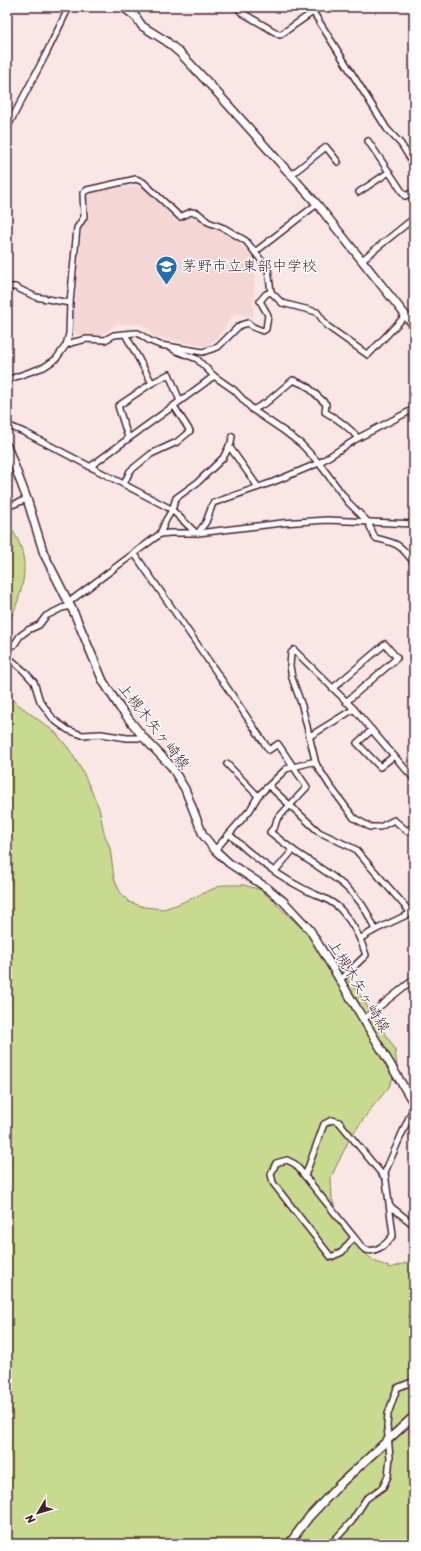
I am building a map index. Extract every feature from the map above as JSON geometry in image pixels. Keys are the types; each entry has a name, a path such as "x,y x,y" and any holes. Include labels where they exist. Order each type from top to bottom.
{"main road":[{"path":"123,7 136,17 142,26 166,41 181,54 317,204 414,326"},
{"name":"上槻木矢ヶ崎線","path":"7,446 27,499 44,554 70,604 103,681 120,708 144,738 171,766 185,789 203,835 215,850 229,863 267,888 294,911 310,930 414,1105"},
{"path":"289,1544 309,1517 335,1490 414,1416"}],"street":[{"path":"7,128 69,7"},
{"path":"238,7 241,12 280,35 313,12"},
{"path":"310,7 387,129 401,144 414,165"},
{"path":"368,141 405,196 414,192"},
{"path":"291,175 326,147 338,162"},
{"path":"359,192 389,172"},
{"path":"7,380 44,367 56,359 66,345 69,334 70,303 77,228 83,222 84,217 83,193 87,190 136,179 143,182 180,217 191,212 198,213 208,222 224,228 246,241 268,269 271,292 282,303 317,312 327,326 368,355 406,316"},
{"path":"255,252 317,204"},
{"path":"362,260 414,218"},
{"path":"7,287 14,287 36,297 70,303"},
{"path":"66,345 87,339 105,340 114,335 138,333 150,341 173,347 203,352 218,347 241,325 248,323 263,331 266,329 268,315 260,301 266,294 271,292"},
{"path":"125,334 152,383"},
{"path":"173,347 174,350 197,359 214,376 234,390 253,410 301,444 319,463 348,502 368,522 375,538 396,543 408,554 414,563"},
{"path":"128,437 118,406 152,383 169,374 180,401"},
{"path":"90,467 128,437 174,406 214,376"},
{"path":"253,410 267,402 293,380 307,386 326,404 325,412 335,417 358,438"},
{"path":"124,484 130,472 151,454 177,442 190,431 174,406"},
{"path":"196,533 206,522 213,503 319,463 358,438 414,409"},
{"path":"7,425 26,433 147,495 172,510 196,533"},
{"path":"160,534 172,510 176,498 210,472 223,458 232,436"},
{"path":"229,446 258,487"},
{"path":"7,507 27,499"},
{"path":"7,645 14,645 20,636 39,625 46,616 70,604 160,534 196,533 304,521 341,520 414,524"},
{"path":"134,553 269,750 278,744 307,787 277,819 275,826 270,832 293,850 350,889 362,903 375,930"},
{"path":"333,688 386,644 397,658 346,702"},
{"path":"414,779 372,730 333,688 294,650 290,653 292,678 310,736 316,764 330,786 354,818 370,827 380,827 394,820 407,831 414,826"},
{"path":"7,656 34,682 40,701 54,720 68,730 82,735 101,734 126,738 144,738"},
{"path":"310,736 354,710"},
{"path":"372,730 358,743 380,767 394,756"},
{"path":"215,850 230,835 250,810 258,796 286,769 312,762 316,764"},
{"path":"227,764 258,796"},
{"path":"269,786 319,832 355,849 414,918"},
{"path":"230,835 266,866 304,889 322,897 340,908 361,938 366,955 340,980"},
{"path":"275,871 293,850"},
{"path":"361,938 411,913"},
{"path":"364,1019 414,979"},
{"path":"354,1236 342,1252 331,1257 273,1183 271,1174 276,1163 287,1160 295,1164 354,1236 362,1248 370,1251 382,1247 390,1241 393,1235 385,1172 414,1105"},
{"path":"305,1176 324,1124 332,1120 340,1122 386,1179"},
{"path":"390,1206 414,1225"},
{"path":"331,1544 352,1521 366,1499 383,1487 388,1476 390,1457 388,1440 388,1414 397,1388 414,1381"}],"shaded area":[{"name":"茅野市立東部中学校","path":"142,185 147,188 177,222 191,214 197,215 207,225 229,232 255,260 253,318 237,313 214,341 207,346 155,337 144,326 139,324 117,324 101,335 77,335 73,329 82,228 90,214 87,196 88,193"}],"green space":[{"path":"7,523 16,536 21,548 24,561 24,574 18,600 7,627"},
{"path":"7,693 15,702 56,733 69,749 83,772 99,808 104,833 110,848 114,878 120,892 129,902 144,907 163,909 222,885 244,885 261,890 321,946 360,995 395,1049 397,1067 389,1087 350,1138 331,1177 332,1199 343,1229 361,1250 374,1261 391,1268 414,1260 414,1544 7,1544"}],"place":[{"name":"茅野市立東部中学校","path":"166,286"}]}
